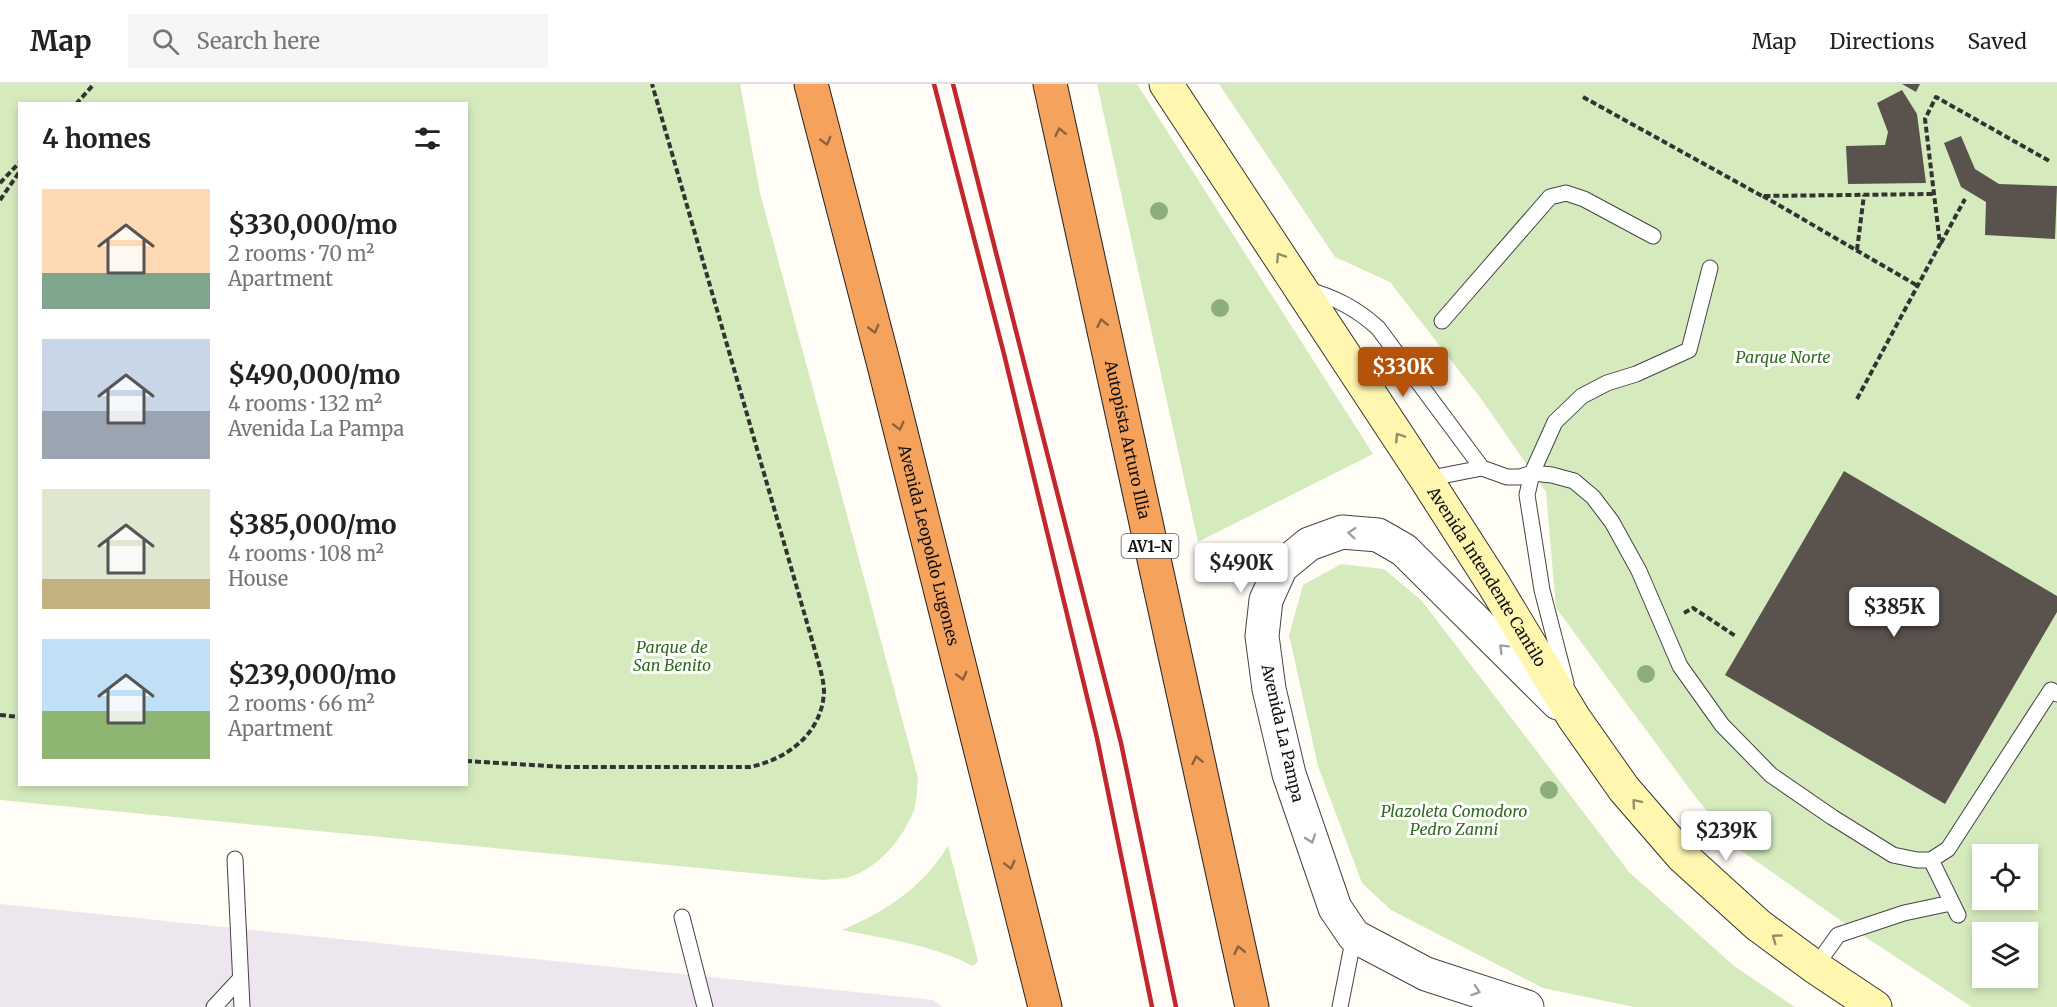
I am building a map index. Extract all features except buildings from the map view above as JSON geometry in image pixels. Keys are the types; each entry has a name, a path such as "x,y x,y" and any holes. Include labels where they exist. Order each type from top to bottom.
{"highway":[{"name":"Avenida Leopoldo Lugones","path":"811,84 1045,1007"},
{"name":"Autopista Arturo Illia","path":"1050,84 1252,1007"}],"main road":[{"name":"Avenida Intendente Cantilo","path":"1166,84 1426,479 1494,585 1574,718 1624,789 1682,856 1758,925 1875,1007"}],"street":[{"name":"Avenida La Pampa","path":"1527,1007 1426,974 1354,936 1335,908 1289,774 1269,689 1262,636 1266,600 1281,567 1309,543 1342,532 1378,535 1404,550 1574,718"}],"lane":[{"path":"1443,321 1550,197 1566,193 1584,199 1653,236"},
{"path":"1574,718 1542,590 1527,495 1532,473 1555,422 1582,396 1607,383 1636,374 1689,350 1710,268"},
{"path":"1300,287 1348,304 1378,328 1482,468"},
{"path":"1426,479 1482,468 1507,477 1520,477 1532,473 1574,481 1593,497 1612,522 1639,571 1680,666 1722,725 1771,775 1893,855 1917,860 1931,860 1948,849 2051,690 2057,694"},
{"path":"235,859 242,1007"},
{"path":"1815,967 1838,935 1904,913 1954,909 1931,860"},
{"path":"682,917 705,1007"},
{"path":"1340,1007 1354,936"},
{"path":"214,1007 240,979"}],"path":[{"path":"78,102 94,84"},
{"path":"468,761 565,768 750,767 777,759 801,742 821,713 824,690 820,668 652,84"},
{"path":"1583,97 1918,286"},
{"path":"1940,244 1925,119 1936,97 2050,162"},
{"path":"0,183 18,164"},
{"path":"0,200 18,174"},
{"path":"1762,196 1934,194"},
{"path":"1857,251 1864,195"},
{"path":"1857,399 1965,199"},
{"path":"1663,625 1693,608 1737,637"},
{"path":"0,715 18,717"}],"shaded area":[{"path":"0,904 933,1000 943,1007 0,1007"}],"green space":[{"name":"Parque de San Benito","path":"0,84 740,84 760,193 918,778 914,810 903,832 888,852 857,874 846,878 823,880 0,800"},
{"path":"1097,84 1137,84 1373,454 1198,542"},
{"name":"Parque Norte","path":"1219,84 2057,84 2057,1007 1972,1007 1853,929 1736,847 1694,795 1556,608 1546,492 1482,400 1390,282 1335,257"},
{"name":"Plazoleta Comodoro Pedro Zanni","path":"1341,564 1384,569 1422,601 1629,872 1734,966 1795,1007 1634,1007 1543,988 1391,910 1362,883 1318,766 1289,635 1303,585"},
{"path":"948,846 978,961 973,966 926,948 842,930 874,915 903,896 927,874"}],"railway":[{"path":"934,84 1004,354 1097,738 1152,1007"},
{"path":"953,84 1121,743 1176,1007"}]}
